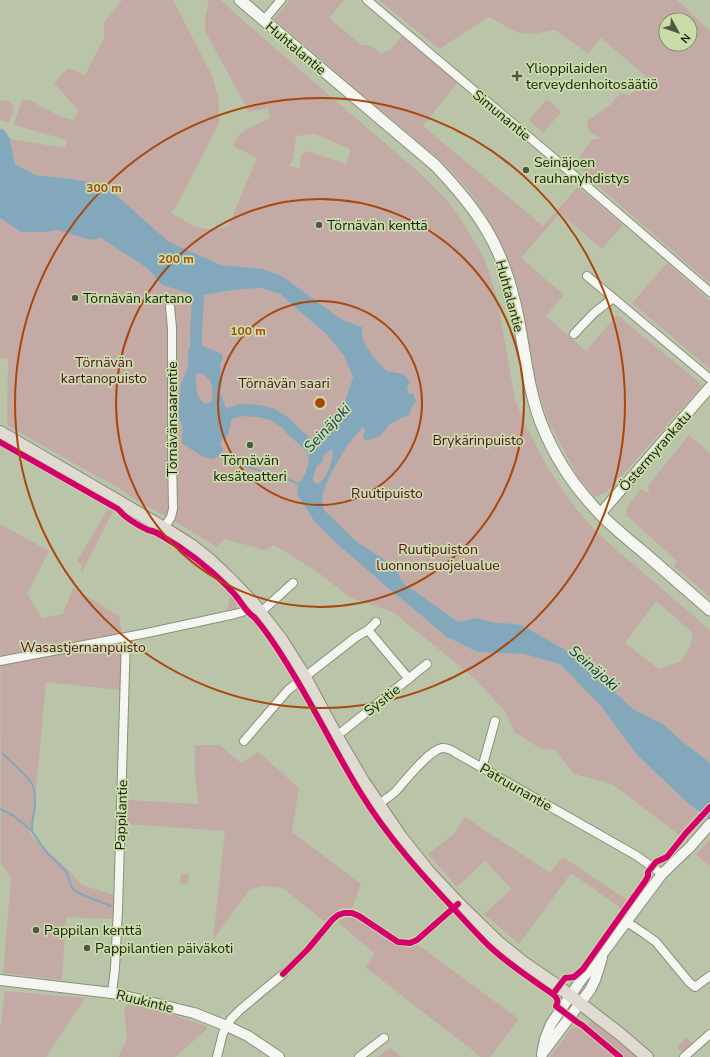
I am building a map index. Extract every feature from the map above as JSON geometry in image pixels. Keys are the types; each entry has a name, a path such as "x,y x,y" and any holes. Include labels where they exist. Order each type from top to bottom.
{"main road":[{"name":"Huhtalantie","path":"240,0 435,165 467,201 486,229 497,250 506,273 518,316 528,380 534,403 541,423 562,464 578,488 600,514 710,610"},
{"path":"0,432 164,528 210,560 228,577 257,608 281,639 305,677 363,781 401,837 429,872 499,943 620,1034 647,1057"}],"street":[{"path":"264,20 281,0"},
{"name":"Simunantie","path":"367,0 710,292"},
{"path":"587,276 710,379"},
{"path":"574,334 594,313 613,298"},
{"name":"Törnävänsaarentie","path":"164,528 171,517 173,509 172,328 170,307"},
{"name":"Östermyrankatu","path":"600,514 710,387"},
{"path":"0,661 235,614 257,608 293,583"},
{"path":"244,741 288,690 352,640 368,630 376,622"},
{"path":"368,630 409,679"},
{"name":"Pappilantie","path":"112,992 115,968 118,909 126,637"},
{"name":"Sysitie","path":"336,735 427,664"},
{"path":"482,768 495,721"},
{"name":"Patruunantie","path":"379,804 395,792 426,758 437,750 443,748 451,750 637,856 662,874"},
{"path":"541,1056 544,1039 551,1024 575,1000 582,979 627,922 662,874 710,824"},
{"path":"627,922 656,942 689,982 695,987 710,976"},
{"path":"217,1057 223,1033 234,1015 282,974"},
{"name":"Ruukintie","path":"0,980 112,992 194,1013 248,1036 279,1057"},
{"path":"684,1057 710,1034"},
{"path":"359,1057 384,1038"}],"green space":[{"path":"122,0 173,0 212,76 219,100 219,123 179,201 171,213 195,227 209,229 228,227 257,158 233,146 239,135 245,130 270,118 268,108 249,112 205,31 205,18 209,0 221,0 423,176 447,200 466,227 484,258 494,288 500,314 515,400 525,424 547,467 570,501 592,527 613,547 710,630 710,764 663,724 633,709 576,656 541,636 521,625 493,622 475,618 458,622 402,582 397,570 388,562 356,541 324,510 322,496 329,477 347,446 363,427 380,436 393,422 410,415 409,395 404,374 387,371 373,357 363,340 362,327 341,319 282,276 263,269 221,265 169,242 105,185 35,175 15,164 10,139 65,148 67,140 14,125 22,100 30,100 62,117 74,120 78,110 54,83 68,68 85,75 104,38 104,23","holes":["315,134 351,149 346,164 306,151 300,159 301,169 290,166 293,158 296,136","656,601 693,633 690,647 680,662 659,669 625,643"]},
{"path":"290,0 344,0 329,18 361,45 370,45 381,54 390,50 402,36 458,82 423,126 543,226 578,187 623,225 602,249 560,213 521,258 564,295 546,316 586,351 617,315 699,382 701,387 608,491 595,497 580,480 548,421 536,383 519,290 506,253 487,217 469,191 448,167 274,19"},
{"path":"379,0 677,0 690,12 658,12 658,52 698,52 698,20 710,31 710,283 591,180 581,168 580,156 593,139 601,139 589,131 587,121 610,105 621,93 629,96 646,76 601,38 588,53 555,30 531,34 519,33 489,17 439,49"},
{"path":"547,99 561,112 543,133 529,120"},
{"path":"0,100 8,101 14,106 9,123 0,120"},
{"path":"0,218 22,232 44,232 58,230 90,240 101,238 147,268 162,285 198,296 233,290 261,288 280,294 327,335 344,356 353,377 345,402 332,423 321,446 318,450 307,453 309,461 306,472 305,508 314,521 335,542 447,637 477,652 524,654 560,664 601,706 637,755 698,812 679,835 612,784 574,774 554,749 543,750 514,732 505,711 473,677 393,612 351,598 315,570 274,545 265,550 225,539 216,547 188,529 131,497 116,486 7,425 8,358 0,359"},
{"path":"667,263 710,301 710,369 632,303"},
{"path":"689,435 710,453 710,597 674,566 677,561 626,515 628,506 641,489 649,494 648,486"},
{"path":"332,450 332,461 324,478 318,484 315,483 313,480 319,462 324,455"},
{"path":"108,509 113,511 81,574 82,565 77,561"},
{"name":"Wasastjernanpuisto","path":"0,524 49,551 27,594 42,618 63,614 73,588 119,616 122,633 120,690 46,682 34,811 30,834 82,885 114,895 113,919 66,917 62,980 3,973 11,878 1,864"},
{"path":"231,594 236,599 237,605 234,610 227,611"},
{"path":"195,745 219,745 241,763 258,752 299,788 292,832 361,884 352,908 341,908 326,923 283,888 264,886 250,889 213,940 225,831 126,824 126,800 198,804 195,774"},
{"path":"465,817 550,873 563,857 630,902 624,910 571,873 519,944 484,914 512,889 485,861 457,887 428,854 454,834"},
{"path":"710,839 710,866 696,855"},
{"path":"181,873 189,874 188,884 180,883"},
{"path":"350,917 358,918 398,945 410,948 417,944 519,1019 490,1057 481,1057 365,967 375,954 338,922"},
{"path":"5,991 85,998 46,1057 0,1057 0,1029"},
{"path":"128,1004 168,1012 206,1026 207,1029 175,1057 118,1057 127,1039 124,1009"},
{"path":"591,1020 637,1057 550,1057 571,1029 579,1027 584,1029"},
{"path":"686,1038 693,1044 684,1054 677,1047"},
{"path":"390,1048 401,1057 377,1057"}],"water":[{"path":"0,129 4,130 10,139 15,164 35,175 105,185 169,242 221,265 263,269 282,276 341,319 362,327 363,340 373,357 387,371 404,374 410,383 407,388 409,394 413,393 416,402 411,408 410,415 390,424 380,436 365,441 363,436 365,430 363,427 347,446 329,477 322,496 324,510 356,541 388,562 397,570 402,582 458,622 475,618 493,622 521,625 576,656 633,709 663,724 710,764 710,802 707,804 710,808 710,820 691,806 637,755 601,706 560,664 524,654 477,652 447,637 335,542 314,521 297,494 299,484 306,472 309,461 307,453 312,449 318,450 345,402 353,377 344,356 327,335 280,294 261,288 233,290 198,296 162,285 147,268 101,238 90,240 58,230 44,232 21,232 0,218","holes":["332,450 332,461 324,478 318,484 315,483 313,480 319,462 328,452"]},
{"path":"196,345 203,346 222,354 223,358 220,364 222,383 220,392 226,408 230,413 231,422 228,435 222,439 220,445 223,449 221,455 213,459 203,457 182,443 183,426 178,416 181,384 188,367 188,350","holes":["200,373 205,375 212,384 212,401 207,404 200,399 196,388 196,375"]}],"waterway":[{"path":"197,360 196,334 198,296"},
{"name":"Seinäjoki","path":"214,415 222,416 241,410 259,411 272,414 286,423 311,447 317,459"},
{"path":"220,454 230,462 280,476 301,485"},
{"path":"3,754 30,780 33,786 35,803 32,831"},
{"path":"0,809 14,816 32,831 46,852 66,871 72,888 78,893 111,906"}],"cycle path":[{"path":"0,442 118,509 128,519 136,524 171,541 196,559 228,587 274,643 301,687 360,792 381,824 404,854 488,945 512,965 553,994 557,1000 556,1006 582,1025 620,1057"},
{"path":"553,994 565,978 574,977 583,969 646,880 648,872 656,862 667,857 686,833 710,807"},
{"path":"283,974 308,949 338,915 352,913 398,942 410,943 417,940 458,904"}],"place":[{"name":"Ylioppilaiden terveydenhoitosäätiö","path":"517,76"},
{"name":"Seinäjoen rauhanyhdistys","path":"526,170"},
{"name":"Törnävän kenttä","path":"319,225"},
{"name":"Törnävän kartano","path":"75,298"},
{"name":"Törnävän kesäteatteri","path":"250,445"},
{"name":"Pappilan kenttä","path":"36,930"},
{"name":"Pappilantien päiväkoti","path":"87,948"}],"park label":[{"name":"Törnävän kartanopuisto","path":"104,370"},
{"name":"Törnävän saari","path":"284,383"},
{"name":"Brykärinpuisto","path":"478,440"},
{"name":"Ruutipuisto","path":"387,493"},
{"name":"Ruutipuiston luonnonsuojelualue","path":"438,558"}]}
